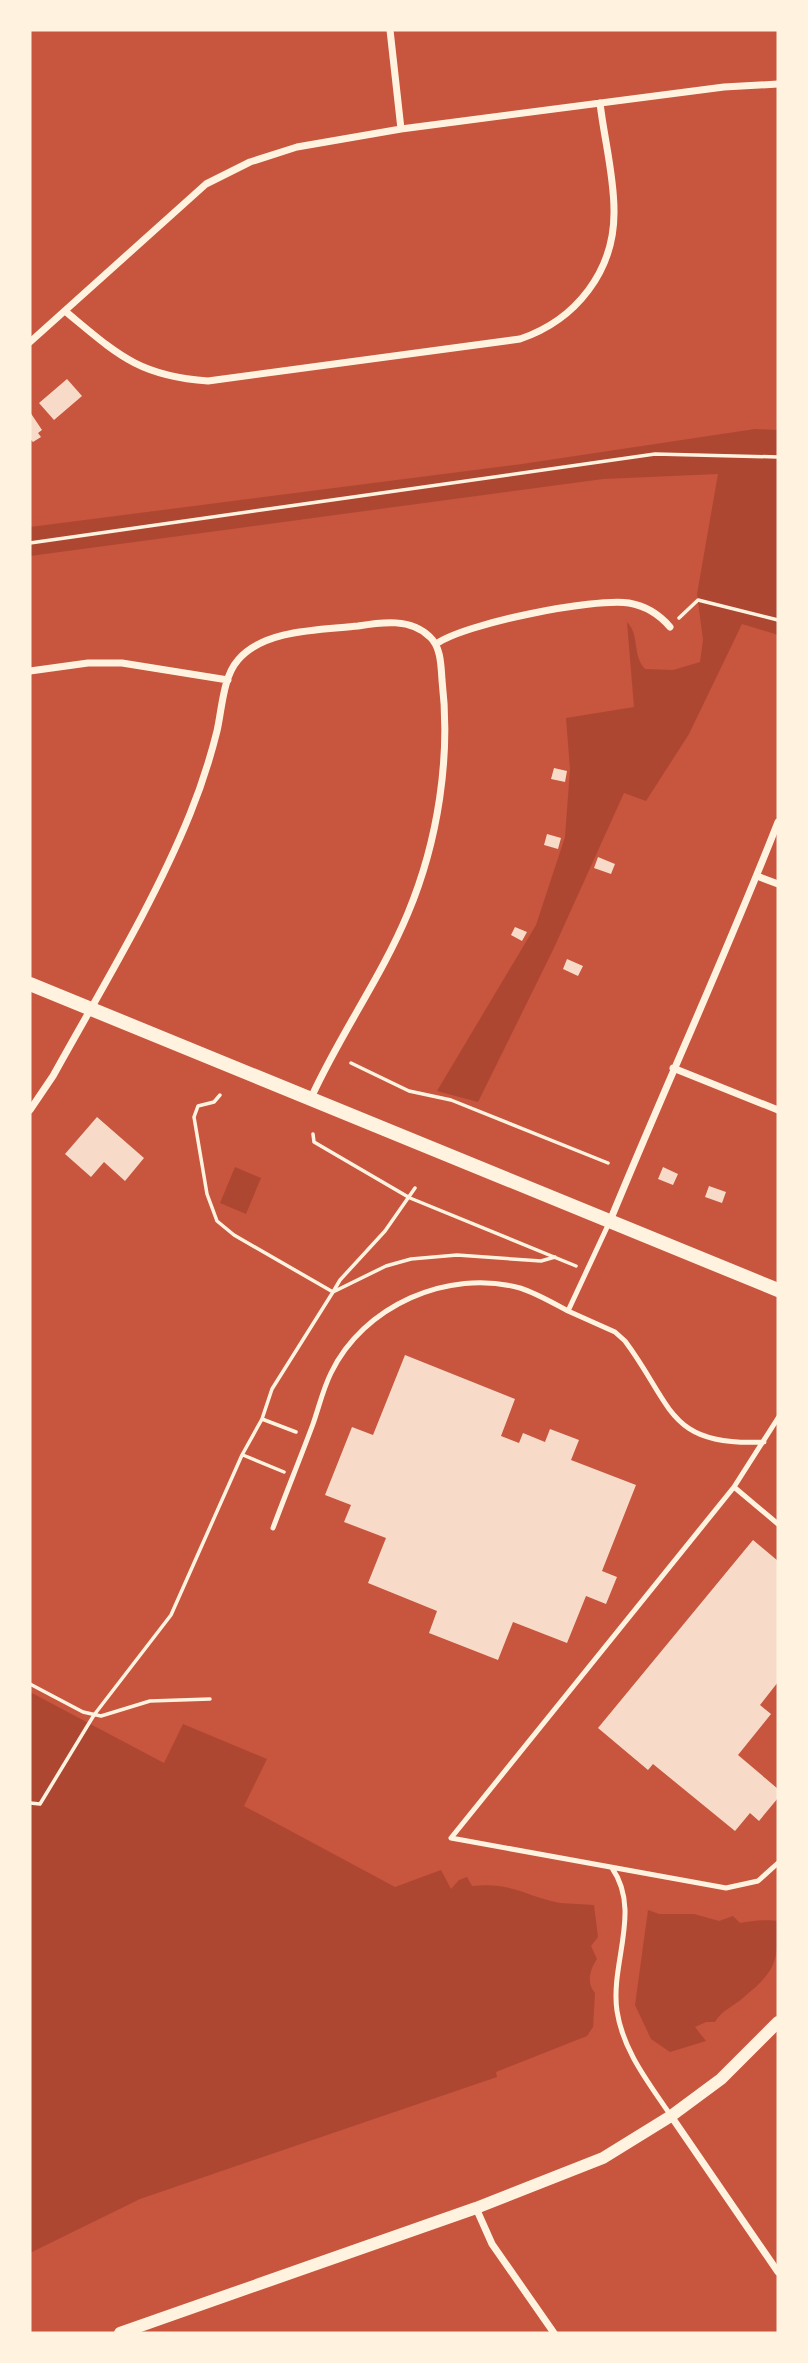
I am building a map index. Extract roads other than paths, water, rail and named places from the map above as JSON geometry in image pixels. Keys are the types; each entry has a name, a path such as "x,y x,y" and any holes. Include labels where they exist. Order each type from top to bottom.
{"main road":[{"path":"30,984 778,1290"}],"street":[{"path":"390,30 401,129"},
{"path":"30,342 206,184 250,162 297,147 401,129 600,103 778,84"},
{"path":"65,311 122,358 147,371 175,379 208,381 520,339 540,332 558,323 585,298 602,268 611,241 614,210 600,103"},
{"path":"436,644 464,630 514,618 620,603 654,612 670,626"},
{"path":"30,1110 53,1076 188,821 207,766 232,668 247,650 267,640 393,622 423,631 436,644 444,696 445,740 438,800 426,862 395,943 311,1098"},
{"path":"30,671 110,662 228,680"},
{"path":"610,1221 673,1068 710,992 778,822"},
{"path":"757,876 778,884"},
{"path":"673,1068 778,1110"},
{"path":"120,2333 476,2208 603,2158 671,2116 721,2078 778,2022"},
{"path":"671,2116 778,2272"},
{"path":"476,2208 492,2244 554,2333"}],"lane":[{"path":"568,1311 610,1221"},
{"path":"273,1528 331,1373 362,1329 383,1312 434,1289 479,1282 521,1288 615,1332 625,1341 669,1413 680,1424 713,1439 764,1442"},
{"path":"778,1418 734,1488 451,1838 714,1886 738,1887 758,1881 778,1863"},
{"path":"764,1442 778,1426"},
{"path":"734,1488 778,1524"},
{"path":"612,1868 624,1888 627,1906 616,1975 620,2026 632,2058 671,2116"}]}
